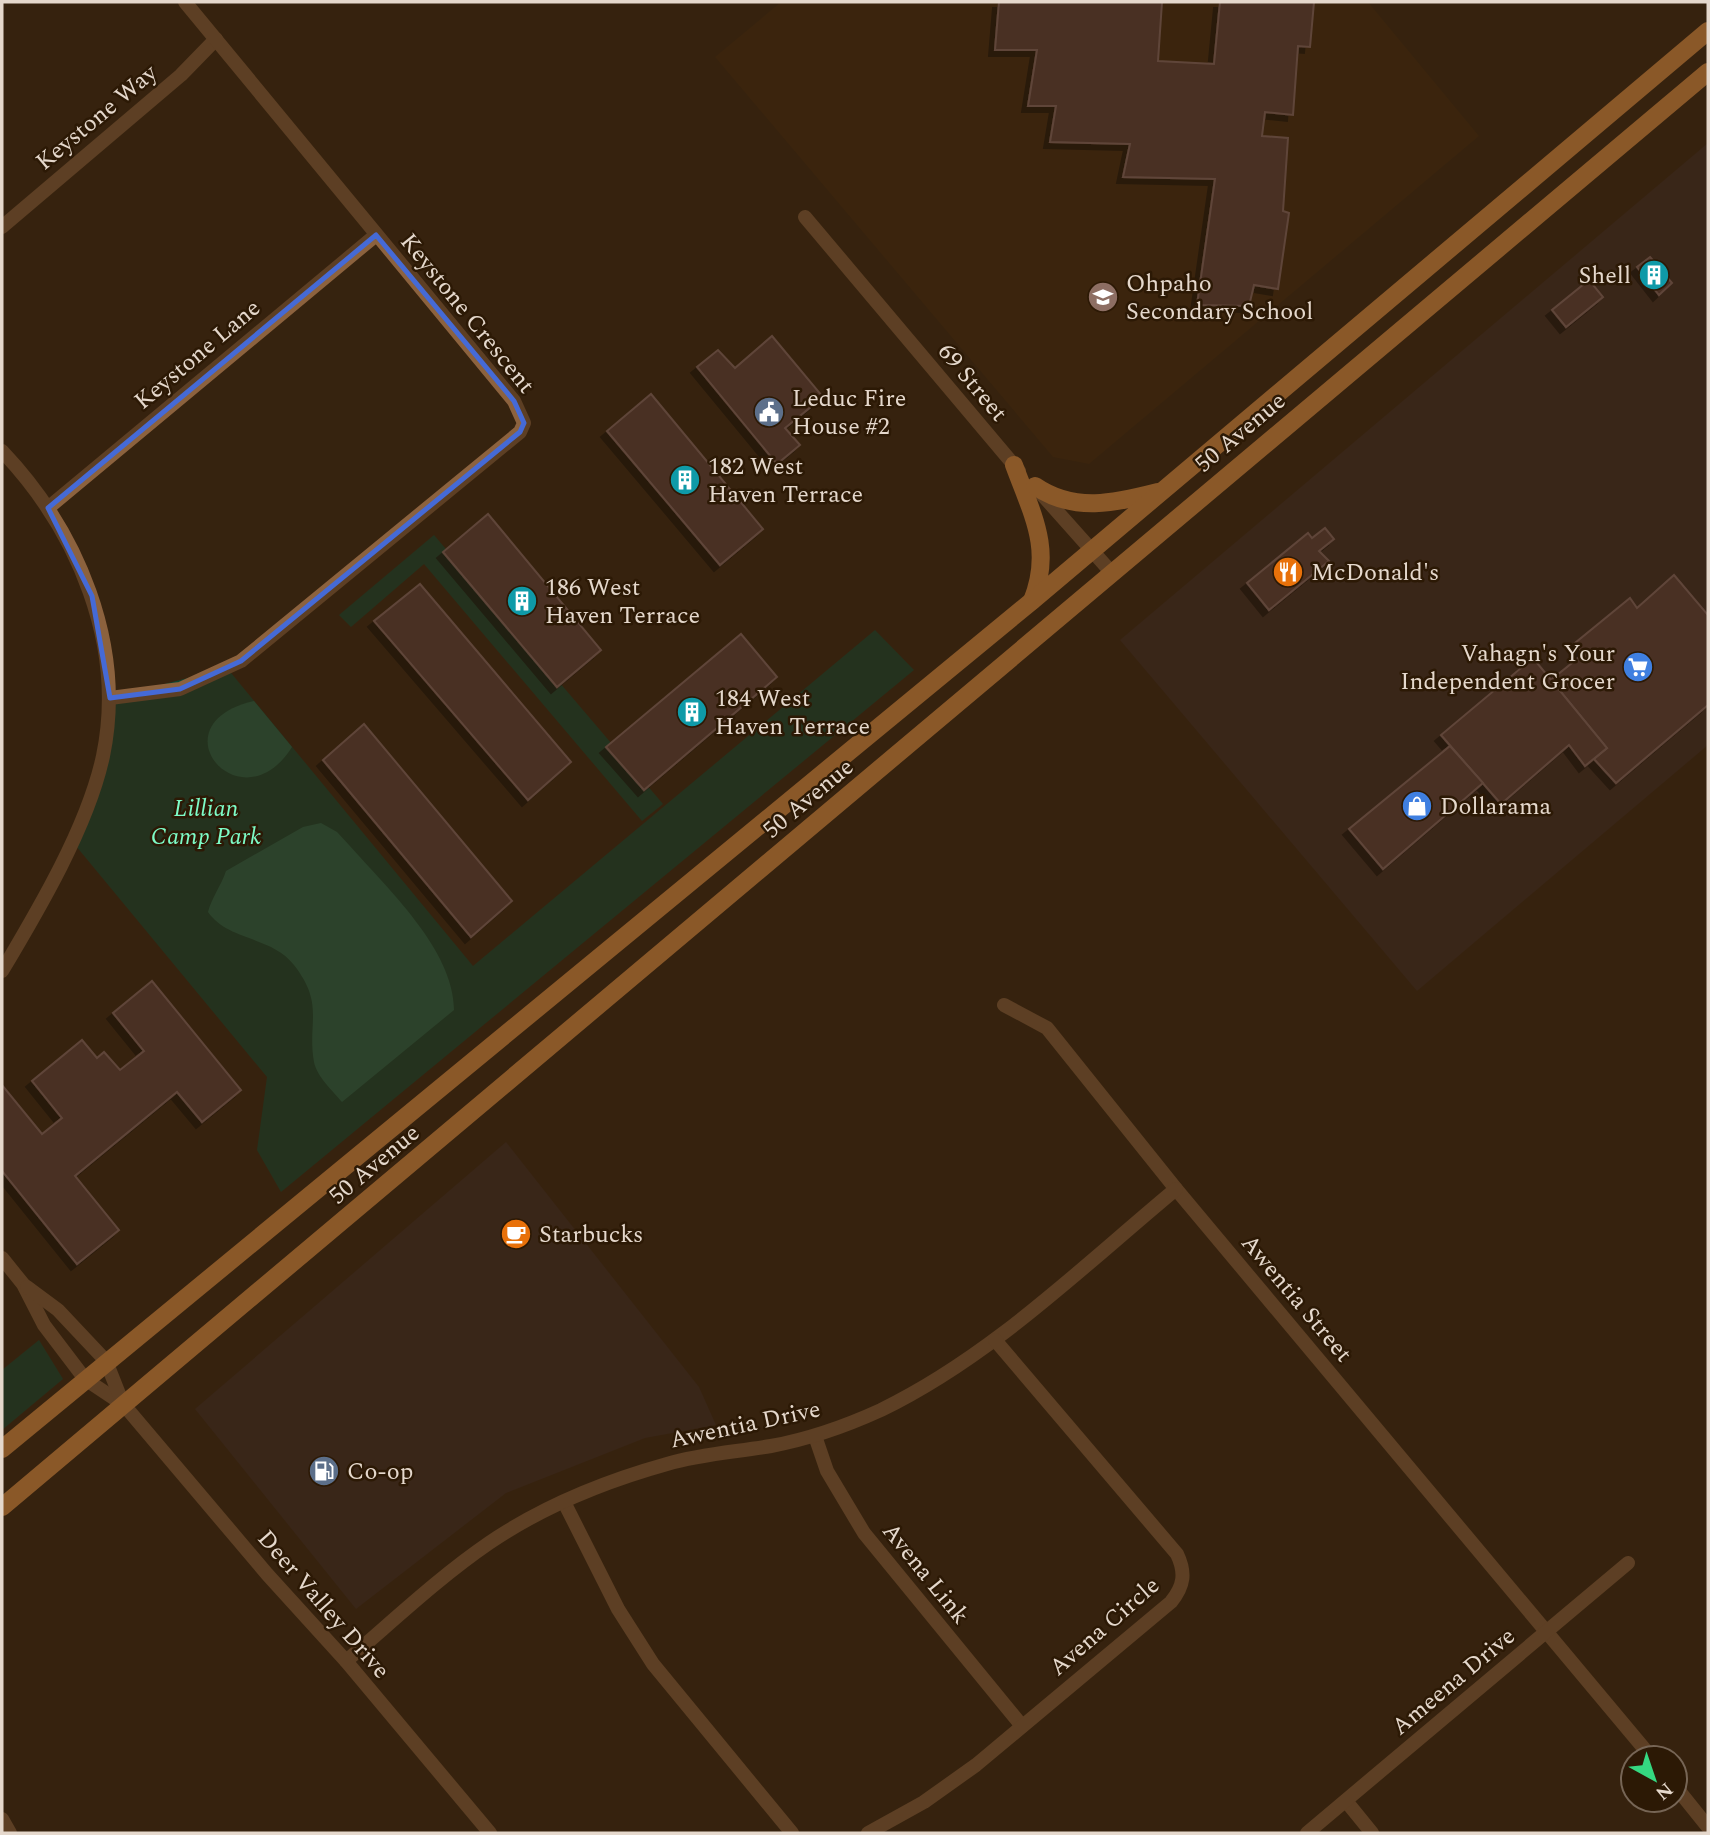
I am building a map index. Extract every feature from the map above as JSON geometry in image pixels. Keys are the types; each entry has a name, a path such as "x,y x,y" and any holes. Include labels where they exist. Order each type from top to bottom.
{"main road":[{"name":"50 Avenue","path":"2,1448 1032,601 1708,31"},
{"name":"50 Avenue","path":"2,1507 1708,72"},
{"path":"1014,465 1042,548 1041,575 1032,601"},
{"path":"1035,486 1066,502 1091,504 1119,502 1161,492"}],"street":[{"name":"Keystone Crescent","path":"110,698 180,689 241,661 520,432 524,423 514,401 185,2"},
{"name":"Keystone Way","path":"2,226 181,75 216,39"},
{"name":"69 Street","path":"805,217 1014,465 1112,573"},
{"name":"Keystone Lane","path":"47,509 376,235"},
{"path":"2,451 47,509 73,550 92,596 104,643 110,698 103,756 88,803 44,900 2,970"},
{"name":"Awentia Street","path":"1004,1005 1047,1028 1176,1189 1640,1744"},
{"name":"Awentia Drive","path":"346,1661 489,1543 530,1518 667,1464 815,1436 920,1390 956,1369 995,1340 1176,1189"},
{"path":"2,1258 23,1284 44,1325 85,1379 124,1405"},
{"path":"23,1284 58,1310 106,1362 124,1405"},
{"name":"Avena Circle","path":"868,1833 952,1783 1171,1602 1183,1584 1184,1574 1177,1554 995,1340"},
{"name":"Deer Valley Drive","path":"124,1405 267,1574 346,1661 489,1833"},
{"name":"Avena Link","path":"815,1436 827,1471 864,1533 1022,1726"},
{"path":"564,1503 618,1609 653,1664 792,1833"},
{"name":"Ameena Drive","path":"1307,1833 1628,1563"},
{"path":"1346,1801 1372,1833"},
{"path":"1689,1803 1708,1827"},
{"path":"2,1819 10,1833"}],"highlighted area":[{"path":"376,235 514,401 524,423 520,432 241,661 180,689 110,698 92,596 48,508"}],"shaded area":[{"name":"Ohpaho Secondary School","path":"781,2 1368,2 1479,136 1089,464 1053,457 715,57"},
{"path":"1708,143 1708,745 1417,991 1120,640"},
{"path":"506,1142 699,1387 716,1425 645,1438 506,1493 356,1609 195,1409"}],"green space":[{"path":"434,535 663,804 642,821 424,564 351,627 339,615"},
{"name":"Lillian Camp Park","path":"875,630 914,670 281,1192 257,1150 267,1077 71,840 88,803 110,698 227,668 473,966"},
{"path":"254,701 292,747 272,769 250,777 231,774 216,763 208,747 210,729 225,713"},
{"path":"321,823 337,832 416,921 443,965 451,987 454,1010 342,1102 316,1068 312,1048 312,1003 309,991 294,965 274,949 227,928 208,912 226,871 303,827"},
{"path":"39,1340 63,1379 2,1430 2,1370"}],"building":[{"name":"Ohpaho Secondary School","path":"999,2 1162,2 1158,61 1214,64 1220,2 1314,2 1310,47 1298,46 1293,115 1265,112 1262,136 1288,138 1283,211 1289,213 1278,289 1254,285 1249,306 1197,305 1215,179 1123,177 1130,144 1050,142 1056,106 1028,106 1037,50 995,50"},
{"name":"Shell","path":"1650,257 1672,283 1659,295 1637,267"},
{"path":"1589,280 1603,297 1566,327 1552,310"},
{"name":"Leduc Fire House #2","path":"772,336 823,397 785,428 800,445 777,464 697,367 718,350 735,368"},
{"name":"182 West Haven Terrace","path":"651,394 763,529 720,565 607,431"},
{"name":"186 West Haven Terrace","path":"488,514 601,650 557,687 443,552"},
{"name":"McDonald's","path":"1325,528 1334,539 1319,551 1329,561 1269,610 1247,583 1308,533 1312,538"},
{"name":"Vahagn's Your Independent Grocer","path":"1674,575 1708,615 1708,705 1616,783 1594,759 1607,748 1551,680 1583,654 1575,643 1630,598 1637,608"},
{"path":"420,584 571,762 528,800 374,621"},
{"name":"184 West Haven Terrace","path":"741,634 777,677 644,790 606,747"},
{"path":"1533,658 1607,748 1585,766 1569,745 1501,804 1441,735"},
{"path":"364,724 512,901 471,937 323,760"},
{"name":"Dollarama","path":"1450,746 1483,783 1383,869 1349,829"},
{"path":"152,981 241,1090 202,1122 177,1092 75,1176 119,1230 77,1264 2,1171 2,1085 42,1134 62,1118 32,1081 82,1040 97,1058 104,1052 120,1070 144,1051 113,1013"}],"place":[{"name":"Shell","path":"1654,275"},
{"name":"Ohpaho Secondary School","path":"1103,297"},
{"name":"Leduc Fire House #2","path":"769,412"},
{"name":"182 West Haven Terrace","path":"685,480"},
{"name":"McDonald's","path":"1288,572"},
{"name":"186 West Haven Terrace","path":"522,601"},
{"name":"Vahagn's Your Independent Grocer","path":"1638,667"},
{"name":"184 West Haven Terrace","path":"692,712"},
{"name":"Dollarama","path":"1417,806"},
{"name":"Starbucks","path":"516,1234"},
{"name":"Co-op","path":"324,1471"}]}
